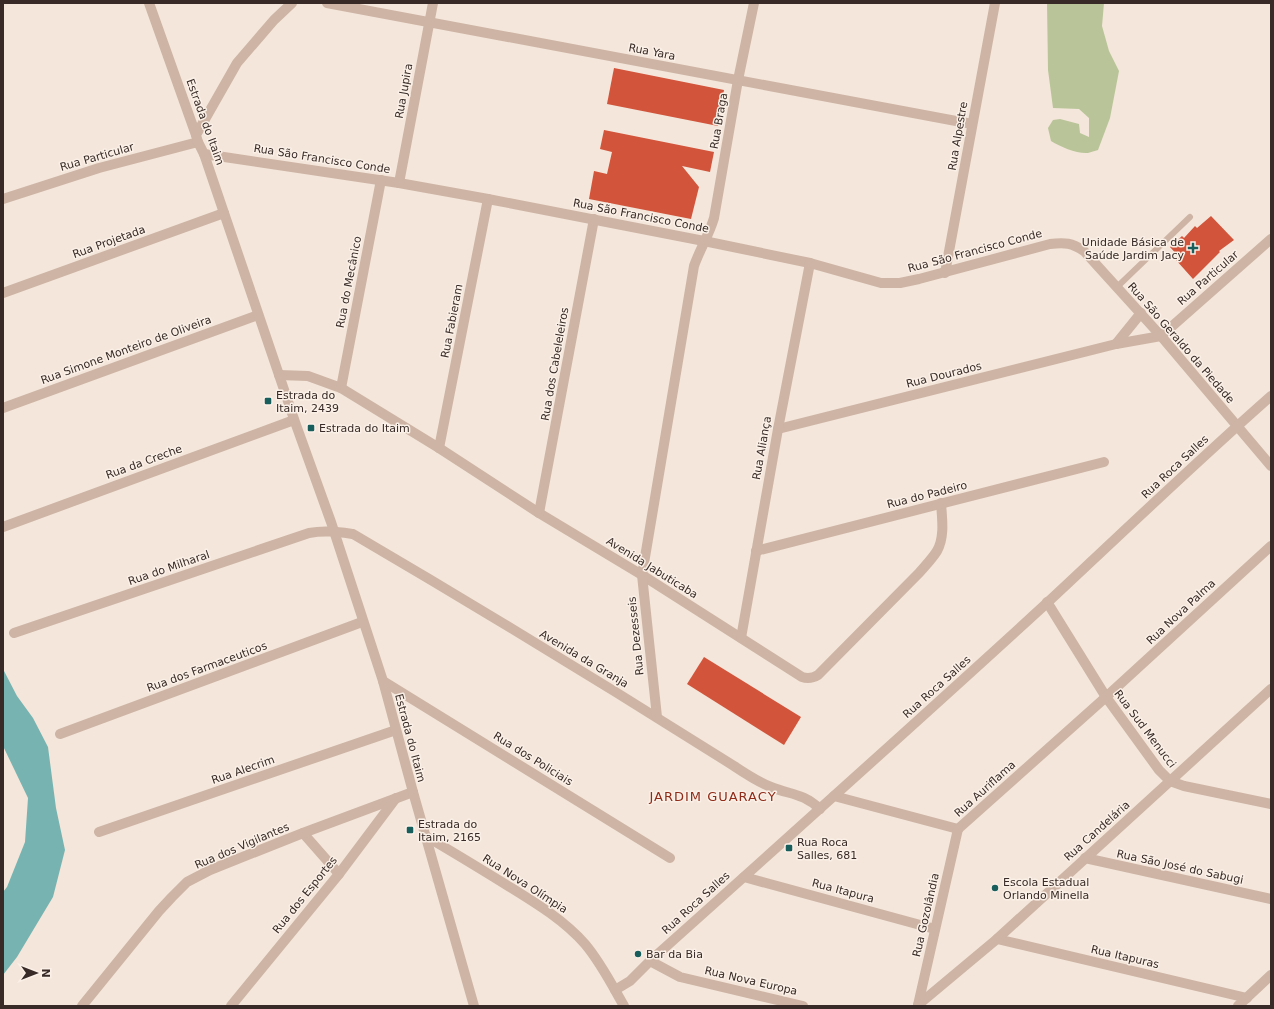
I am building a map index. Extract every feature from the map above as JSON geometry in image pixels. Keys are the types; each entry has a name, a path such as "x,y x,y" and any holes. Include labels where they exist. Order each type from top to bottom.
{"street":[{"name":"Estrada do Itaim","path":"149,3 204,154 294,420 334,531 362,622 383,681 474,1006"},
{"path":"197,138 237,63 274,20 292,3"},
{"name":"Rua Yara","path":"327,3 972,124"},
{"name":"Rua Jupira","path":"399,183 433,3"},
{"name":"Rua Braga","path":"704,241 710,231 714,218 738,80 754,3"},
{"name":"Rua Alpestre","path":"945,273 995,3"},
{"name":"Rua Particular","path":"3,199 197,138"},
{"name":"Rua São Francisco Conde","path":"204,154 399,183 594,219 810,263 881,284 900,283 945,273 1050,244 1068,243"},
{"name":"Rua do Mecânico","path":"340,388 381,180"},
{"name":"Rua Fabieram","path":"439,448 488,199"},
{"name":"Rua Projetada","path":"3,293 224,213"},
{"name":"Rua dos Cabeleleiros","path":"539,513 594,219"},
{"name":"Rua Particular","path":"1161,336 1271,239"},
{"path":"642,575 694,266 704,241"},
{"name":"Rua São Geraldo da Piedade","path":"1068,243 1084,250 1161,336 1271,466"},
{"name":"Rua Aliança","path":"741,638 778,429 810,263"},
{"path":"1116,344 1141,313"},
{"name":"Rua Simone Monteiro de Oliveira","path":"3,408 258,315"},
{"name":"Rua Dourados","path":"778,429 1116,344 1161,336"},
{"name":"Avenida Jabuticaba","path":"279,375 308,376 340,388 439,448 539,513 642,575 802,677 815,677 919,573 931,559 938,550 941,538 941,503"},
{"name":"Rua Roca Salles","path":"615,990 630,981 650,961 820,809 1271,396"},
{"name":"Rua da Creche","path":"3,527 294,420"},
{"name":"Rua do Padeiro","path":"756,551 1104,462"},
{"name":"Rua do Milharal","path":"14,633 310,533 334,531"},
{"name":"Avenida da Granja","path":"334,531 353,534 462,598 657,717 754,779 773,788 804,797 820,809"},
{"name":"Rua Nova Palma","path":"1106,697 1271,546"},
{"name":"Rua Dezesseis","path":"642,575 657,717"},
{"name":"Rua Sud Menucci","path":"1047,602 1106,697 1159,770 1170,781 1184,786 1271,804"},
{"name":"Rua dos Farmaceuticos","path":"60,734 362,622"},
{"name":"Rua dos Policiais","path":"383,681 670,858"},
{"name":"Rua Candelária","path":"918,1005 997,939 1271,689"},
{"name":"Rua Auriflama","path":"834,796 958,830 1106,697"},
{"name":"Rua Alecrim","path":"99,832 396,730"},
{"name":"Rua dos Vigilantes","path":"82,1006 159,911 187,882 210,870 396,797 413,792"},
{"name":"Rua dos Esportes","path":"231,1006 339,874 396,797"},
{"name":"Rua Gozolândia","path":"918,1005 958,830"},
{"path":"303,833 339,874"},
{"name":"Rua Nova Olímpia","path":"427,837 533,902 569,927 586,945 600,964 624,1006"},
{"name":"Rua São José do Sabugi","path":"1085,858 1271,899"},
{"name":"Rua Itapura","path":"744,877 935,929"},
{"name":"Rua Itapuras","path":"997,939 1247,998"},
{"name":"Rua Nova Europa","path":"650,961 680,977 803,1006"},
{"path":"1238,1006 1271,975"}],"lane":[{"path":"1117,287 1190,217"}],"green space":[{"path":"1047,3 1104,3 1102,26 1109,51 1119,71 1110,118 1098,150 1084,153 1064,148 1051,141 1048,128 1053,120 1060,119 1079,124 1080,133 1089,137 1089,118 1079,109 1053,108 1048,70"}],"water":[{"path":"3,669 17,696 33,718 48,747 56,808 65,850 53,897 17,957 3,975 3,892 7,887 25,842 28,798 3,746"}],"building":[{"path":"614,68 724,90 718,126 607,104"},
{"path":"604,130 714,152 710,172 682,166 699,187 691,219 589,199 594,171 607,174 612,152 600,149"},
{"name":"Unidade Básica de Saúde Jardim Jacy","path":"1211,216 1234,240 1219,251 1220,252 1193,279 1176,260 1179,257 1170,247 1182,236 1184,238 1195,226 1197,228"},
{"path":"704,657 801,717 784,745 687,684"}],"place":[{"name":"Unidade Básica de Saúde Jardim Jacy","path":"1193,248"},
{"name":"Estrada do Itaim, 2439","path":"268,401"},
{"name":"Estrada do Itaim","path":"311,428"},
{"name":"Estrada do Itaim, 2165","path":"410,830"},
{"name":"Rua Roca Salles, 681","path":"789,848"},
{"name":"Escola Estadual Orlando Minella","path":"995,888"},
{"name":"Bar da Bia","path":"638,954"}],"district":[{"name":"JARDIM GUARACY","path":"713,796"}]}
